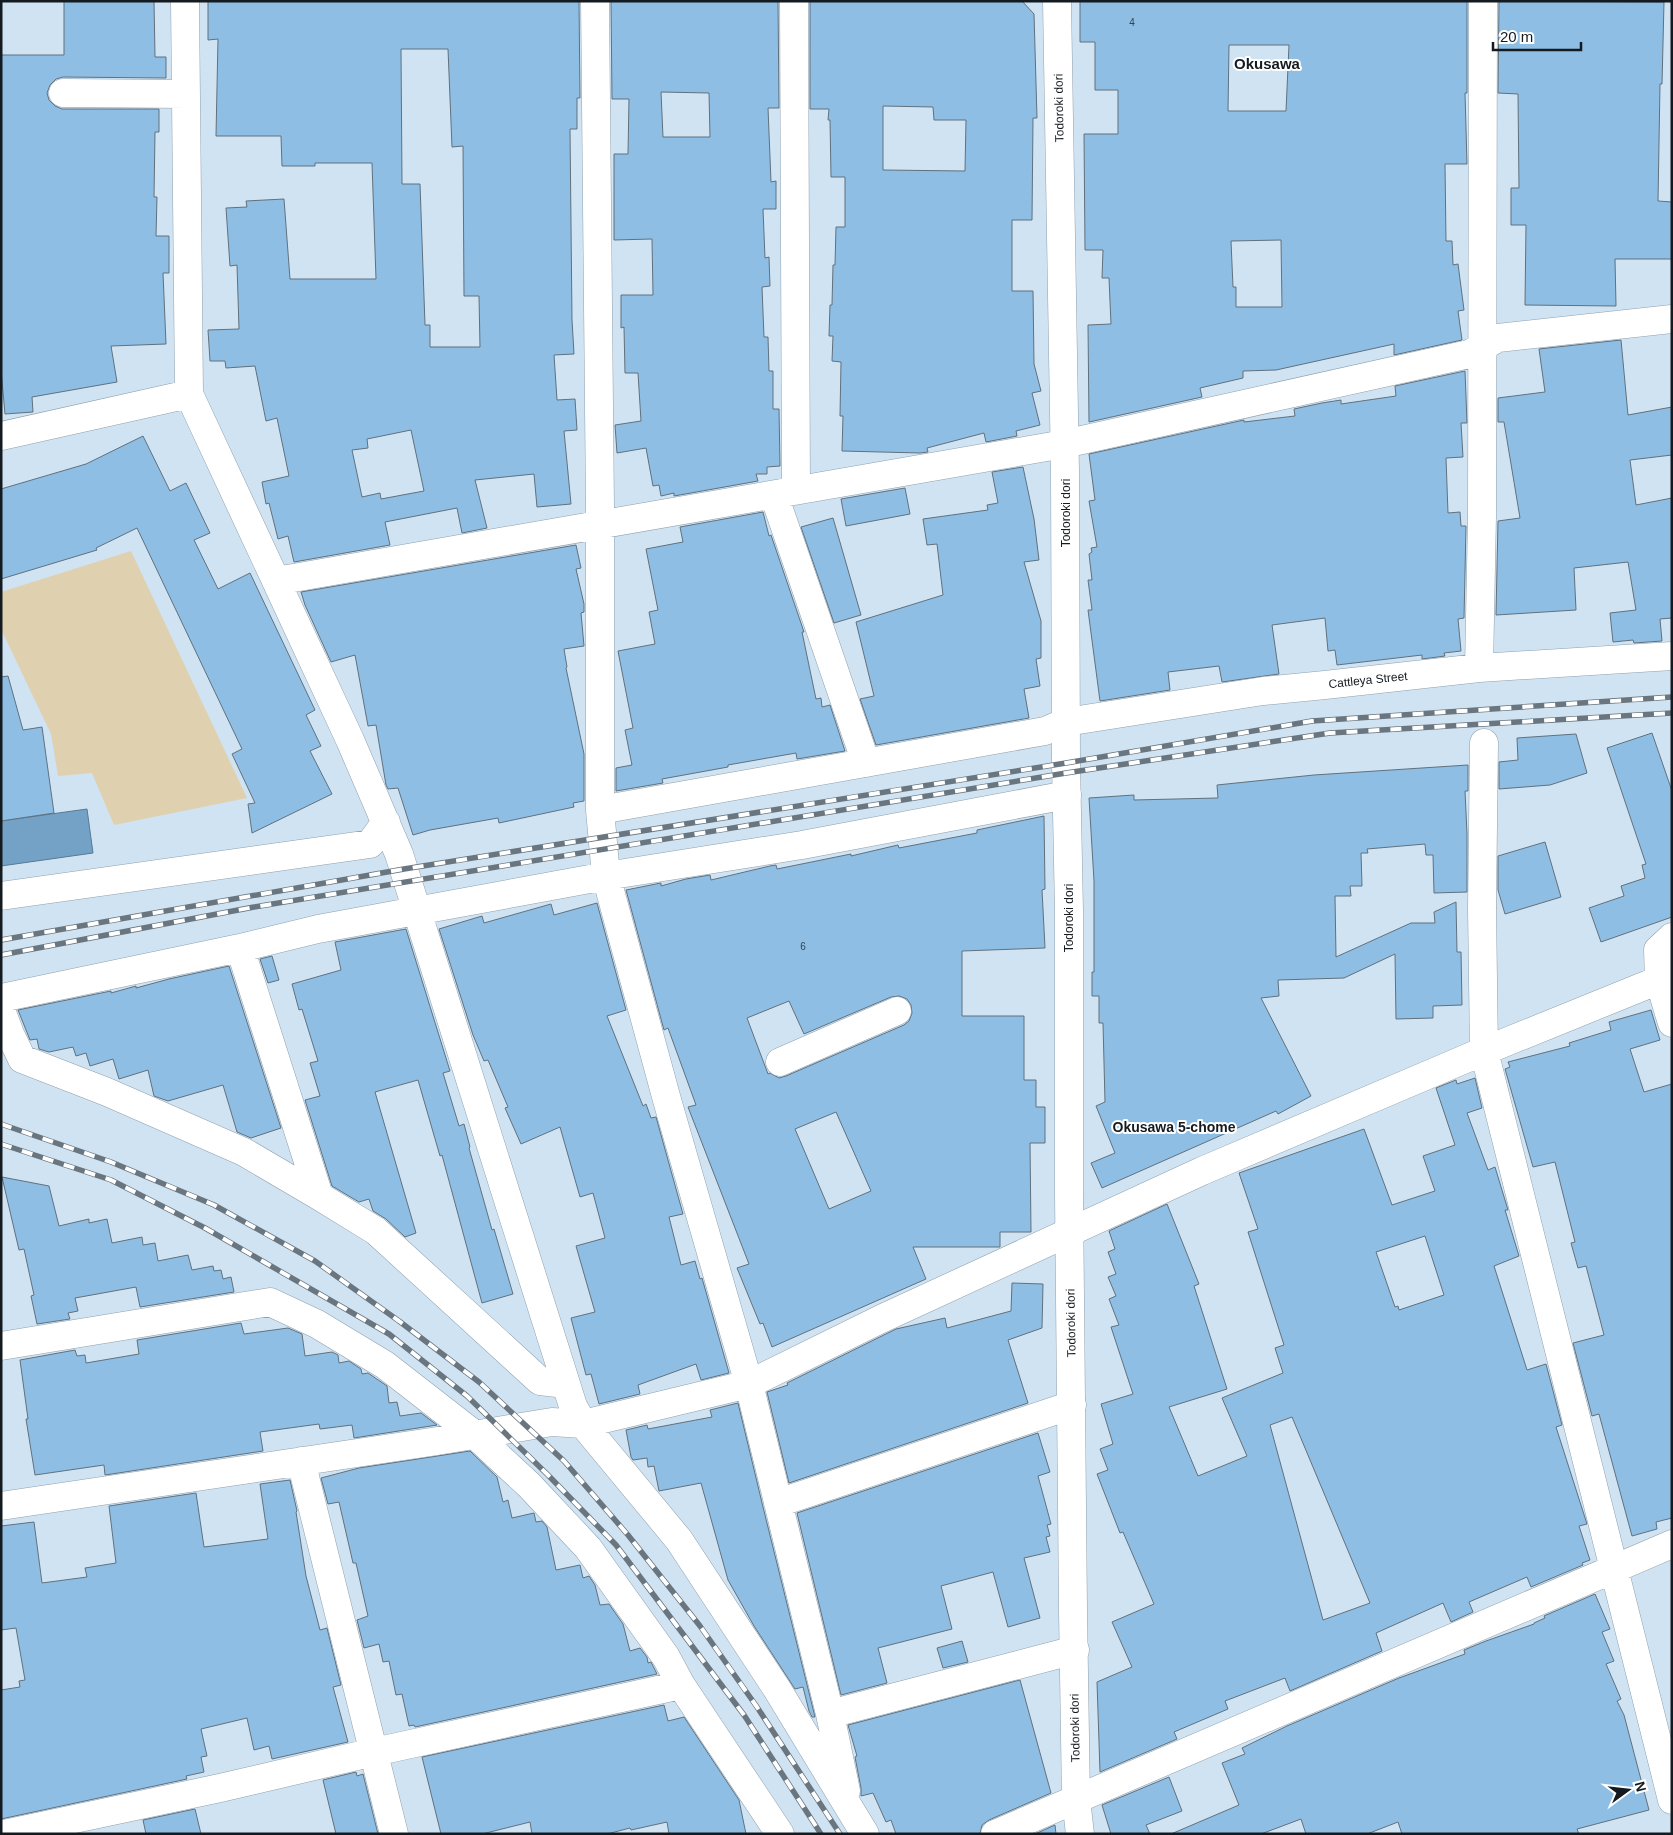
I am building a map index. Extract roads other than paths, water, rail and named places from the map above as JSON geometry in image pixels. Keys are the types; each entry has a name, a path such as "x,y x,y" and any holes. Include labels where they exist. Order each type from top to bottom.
{"street":[{"path":"185,1 190,394 399,854 573,1406 583,1424 678,1540 778,1689 858,1823"},
{"path":"595,1 600,523 600,810 606,876 670,1110 749,1384 858,1823"},
{"path":"794,1 785,492 866,763"},
{"name":"Todoroki dori","path":"1057,1 1066,472 1066,722 1069,912 1068,1194 1076,1799 1080,1834"},
{"path":"1480,668 1483,348 1483,1"},
{"path":"63,92 186,94"},
{"path":"276,581 600,523 1064,444 1469,354 1483,348 1498,338 1672,319"},
{"path":"1,436 190,394"},
{"name":"Cattleya Street","path":"600,810 1044,731 1066,722 1263,691 1480,668 1672,656"},
{"path":"1484,744 1482,908 1484,1051 1672,1800"},
{"path":"1,998 240,948 318,929 417,910 606,876 783,848 1067,795"},
{"path":"1,896 370,844 386,822"},
{"path":"1672,937 1658,950 1659,980 1672,1023"},
{"path":"240,948 319,1196"},
{"path":"1,1506 552,1422 583,1424 749,1384 881,1319 1202,1171 1484,1051 1659,980"},
{"path":"1,1010 22,1059 107,1092 244,1152 319,1196 376,1232 540,1381 566,1384"},
{"path":"780,1062 897,1011"},
{"path":"1,1346 270,1302 317,1324 385,1365 476,1435 529,1485 588,1548 666,1657 681,1686 780,1834"},
{"path":"778,1504 1072,1405"},
{"path":"301,1461 394,1834"},
{"path":"995,1834 1672,1544"},
{"path":"830,1714 1074,1650"},
{"path":"4,1834 681,1686"}],"water":[{"path":"87,809 93,853 1,866 1,821"}],"railway":[{"path":"1,940 404,869 1066,763 1312,721 1672,697"},
{"path":"1,955 254,907 1066,773 1330,733 1672,713"},
{"path":"1,1124 111,1162 214,1205 315,1261 399,1321 479,1382 564,1461 628,1535 700,1626 757,1707 840,1834"},
{"path":"1,1144 111,1180 205,1228 389,1334 467,1396 616,1545 744,1715 821,1834"}],"district":[{"name":"Okusawa","path":"1267,63"},
{"name":"Okusawa 5-chome","path":"1174,1127"}]}
